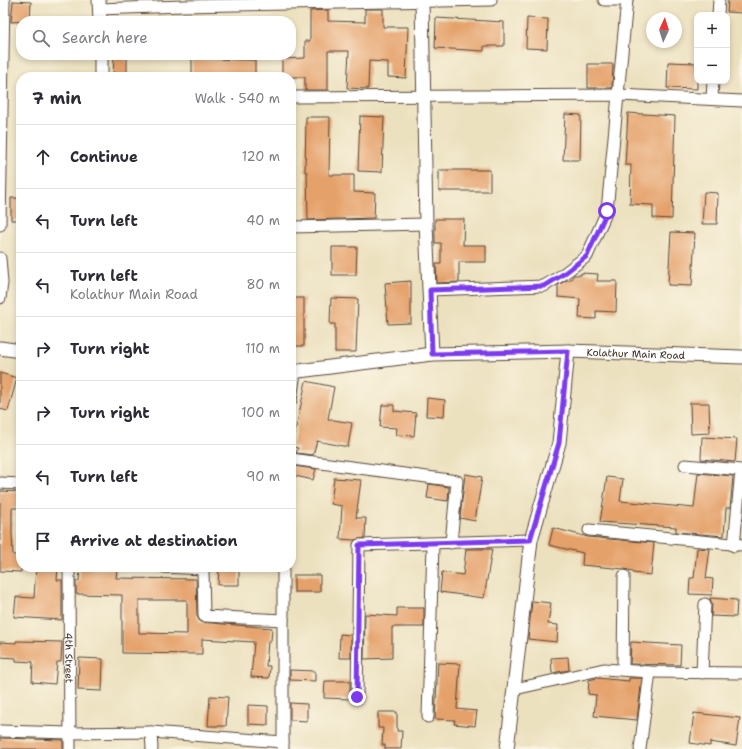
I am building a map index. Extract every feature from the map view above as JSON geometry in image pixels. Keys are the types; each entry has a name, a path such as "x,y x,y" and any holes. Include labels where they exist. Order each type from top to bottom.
{"street":[{"path":"0,224 4,0"},
{"path":"100,10 183,3 491,0"},
{"path":"430,290 544,286 562,275 587,256 607,211 628,0 604,0"},
{"path":"718,12 719,0"},
{"path":"422,1 426,224 432,354"},
{"path":"101,60 101,72"},
{"path":"712,99 713,84"},
{"path":"296,97 619,95 742,101"},
{"path":"296,227 426,224"},
{"path":"0,258 2,283 0,298"},
{"path":"0,348 16,350"},
{"path":"507,749 515,689 530,540 559,443 568,351"},
{"name":"Kolathur Main Road","path":"296,372 432,354 568,351 742,357"},
{"path":"296,460 457,481 450,543"},
{"path":"589,530 738,545 741,470 685,465"},
{"path":"0,483 16,484"},
{"path":"357,697 359,545 530,540"},
{"path":"428,717 433,544"},
{"name":"4th Street","path":"69,572 70,749"},
{"path":"203,572 204,616 283,620"},
{"path":"0,731 70,733 151,732 283,745 283,572"},
{"path":"623,670 624,576"},
{"path":"702,673 705,604"},
{"path":"515,689 604,669 650,672 742,673"},
{"path":"640,749 650,672"},
{"path":"151,732 152,749"}],"building":[{"path":"728,0 742,0 742,13 727,12"},
{"path":"13,1 31,2 30,16 16,16 16,22 11,22"},
{"path":"365,9 383,9 383,27 408,27 406,78 388,77 388,62 369,61 368,89 347,88 349,51 328,51 328,90 305,90 305,77 296,77 296,72 282,72 282,60 296,60 296,58 305,58 305,41 310,41 310,11 328,10 328,21 365,22"},
{"path":"436,18 504,22 504,46 484,46 484,51 435,48"},
{"path":"527,18 548,19 547,49 526,48"},
{"path":"114,60 127,60 127,72 113,72"},
{"path":"192,60 255,60 255,72 192,72"},
{"path":"668,62 694,63 694,84 697,84 697,89 667,88"},
{"path":"588,64 613,64 612,88 588,88"},
{"path":"628,113 675,116 672,219 653,218 653,205 630,204 631,165 625,165"},
{"path":"565,114 581,115 580,160 563,160"},
{"path":"360,116 384,117 382,172 358,171"},
{"path":"306,117 330,117 329,175 354,175 354,192 375,193 374,218 308,220 307,172 305,172"},
{"path":"439,170 490,170 490,191 439,191"},
{"path":"704,192 718,193 717,224 702,224"},
{"path":"11,198 16,198 16,220 11,220"},
{"path":"435,219 464,219 463,245 486,245 486,262 459,262 459,282 437,283 436,264 441,264 441,243 435,243"},
{"path":"671,232 695,233 692,286 668,285"},
{"path":"332,247 357,247 356,275 332,275"},
{"path":"581,273 598,274 597,281 617,281 616,312 596,311 596,319 579,318 580,299 558,297 558,285 570,280 574,275 581,275"},
{"path":"411,281 411,323 388,324 385,283"},
{"path":"296,298 304,298 304,346 296,346"},
{"path":"331,298 358,299 356,352 335,352 335,324 330,324"},
{"path":"0,373 16,378 16,382 8,411 0,409"},
{"path":"306,381 334,387 328,419 352,423 348,447 317,441 313,455 296,453 298,448 296,448 296,428"},
{"path":"427,398 445,400 444,417 426,416"},
{"path":"690,403 709,403 710,433 691,434"},
{"path":"382,405 394,405 394,411 416,413 414,436 396,435 397,428 380,427"},
{"path":"702,437 737,439 735,462 701,459"},
{"path":"296,466 316,469 313,480 296,476"},
{"path":"698,473 733,476 730,508 726,508 724,536 676,532 676,527 600,522 607,477 623,479 620,501 694,508"},
{"path":"465,474 482,477 475,521 460,518"},
{"path":"334,478 361,480 356,518 366,518 365,538 354,540 340,539 342,506 331,504"},
{"path":"429,484 449,487 448,501 427,498"},
{"path":"0,491 16,492 16,508 12,508 12,533 13,555 16,555 16,572 0,571"},
{"path":"553,528 588,537 654,543 651,575 633,573 633,571 624,569 582,565 583,553 549,545"},
{"path":"697,548 710,549 706,578 713,579 712,595 689,594 690,578 694,578"},
{"path":"466,549 492,549 484,598 440,592 442,572 463,575"},
{"path":"36,572 58,572 57,580 62,580 62,620 14,617 16,597 34,598"},
{"path":"80,572 117,572 116,578 196,579 197,616 200,622 272,628 271,641 268,641 266,666 270,666 269,678 251,677 254,642 202,639 202,654 122,653 122,595 76,594 76,581 79,581","holes":["139,600 187,600 187,634 139,633"]},
{"path":"219,572 239,572 239,585 218,585"},
{"path":"294,575 320,575 320,592 294,592"},
{"path":"710,598 737,600 736,617 711,616 712,604"},
{"path":"532,601 551,603 548,624 558,625 557,642 528,639"},
{"path":"397,608 424,608 424,627 392,627 392,658 364,659 365,614 397,616"},
{"path":"340,634 351,635 351,658 339,658"},
{"path":"16,641 62,642 61,662 57,662 55,684 32,682 33,662 16,661 16,658 0,657 0,642 16,643"},
{"path":"631,642 681,645 680,665 630,664"},
{"path":"568,657 569,670 552,673 551,658"},
{"path":"79,658 103,659 102,691 78,690"},
{"path":"438,663 460,664 457,709 477,711 475,726 454,724 455,720 435,719"},
{"path":"290,670 315,671 315,681 290,680"},
{"path":"597,678 629,681 629,678 642,678 637,720 594,716 596,695 588,694 589,680"},
{"path":"325,681 350,681 350,699 324,698"},
{"path":"210,696 228,697 226,726 208,726"},
{"path":"290,703 307,704 307,721 290,720"},
{"path":"248,705 268,706 268,725 248,724"},
{"path":"378,712 397,712 397,731 402,731 401,749 385,749 385,745 382,745 383,728 378,728"},
{"path":"694,713 740,718 736,746 710,742 710,746 690,743"},
{"path":"0,738 63,740 63,749 0,749"}],"route":[{"path":"357,697 359,545 530,540 559,443 568,351 432,354 430,290 447,288 544,286 562,275 587,256 607,211"}]}
